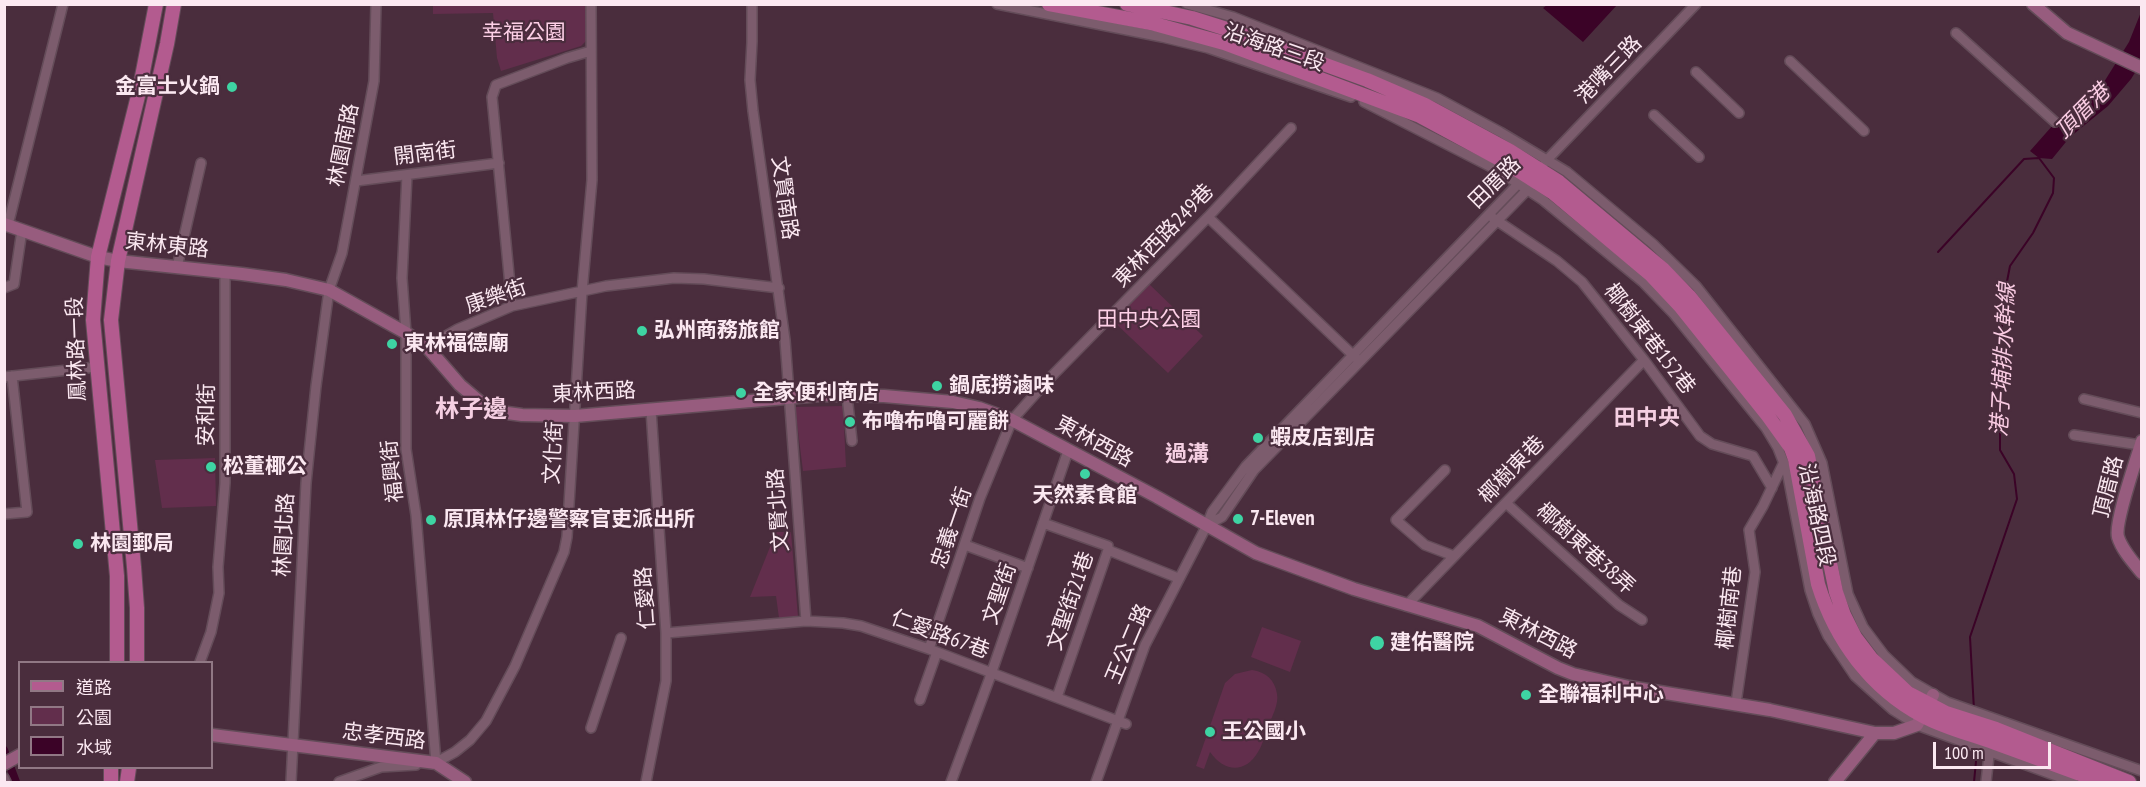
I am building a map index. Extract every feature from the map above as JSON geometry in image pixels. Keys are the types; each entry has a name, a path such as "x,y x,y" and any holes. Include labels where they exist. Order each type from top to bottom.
{"main road":[{"name":"鳳林路一段","path":"117,661 117,576 93,320 98,257 139,92 156,4"},
{"name":"鳳林路一段","path":"137,661 138,618 111,320 118,261 174,4"},
{"name":"沿海路三段","path":"1049,4 1212,45 1420,116 1533,176"},
{"name":"沿海路三段","path":"1127,4 1219,20 1369,75 1510,151 1533,176"},
{"name":"沿海路四段","path":"1533,176 1558,182 1663,269 1689,296 1785,415 1795,443 1795,459 1818,584 1824,603 1840,636 1867,672 1903,703 1925,710"},
{"name":"沿海路四段","path":"1795,443 1808,456 1830,535 1836,592 1844,615 1855,637 1871,658 1925,710"},
{"path":"1925,710 1981,731"},
{"name":"沿海路四段","path":"1981,731 2102,783"},
{"name":"沿海路四段","path":"1981,731 2129,783"}],"street":[{"path":"6,225 63,4"},
{"name":"林園南路","path":"329,290 342,253 374,81 376,4"},
{"name":"文化街","path":"436,764 470,740 486,721 515,666 564,552 567,537 582,292 592,180 591,4"},
{"name":"文賢南路","path":"752,4 753,42 750,80 779,288 788,397"},
{"name":"沿海路三段","path":"997,4 1163,32"},
{"name":"沿海路三段","path":"1187,4 1219,20"},
{"name":"港嘴三路","path":"1533,176 1696,4"},
{"path":"2033,4 2067,33 2141,68"},
{"path":"1212,45 1219,20"},
{"path":"1956,33 2055,123"},
{"path":"512,306 492,97 496,85 591,51"},
{"path":"1790,61 1864,131"},
{"path":"1696,72 1738,113"},
{"path":"1654,115 1699,157"},
{"name":"東林西路249巷","path":"1012,420 1291,128"},
{"path":"177,267 201,163"},
{"name":"開南街","path":"356,181 499,164"},
{"name":"沿海路四段","path":"1830,535 1822,463 1805,424 1716,310 1676,265 1567,172 1533,176 1543,200 1643,282 1673,313 1766,428 1784,463 1810,590 1828,636 1855,676 1893,710 1925,710 1981,731 2142,771"},
{"name":"福興街","path":"406,175 402,279 406,333 406,449 416,515 436,764"},
{"name":"田厝路","path":"1207,525 1221,517 1254,470 1488,215 1533,176"},
{"name":"田厝路","path":"1356,358 1497,221 1533,176"},
{"name":"椰樹東巷152巷","path":"1488,215 1557,261 1582,282 1700,436 1712,444 1753,456 1772,488"},
{"path":"1208,217 1356,358"},
{"name":"東林東路","path":"6,225 98,257 286,280 329,290"},
{"path":"4,288 14,285 22,230"},
{"name":"安和街","path":"201,661 214,622 219,593 218,567 225,483 225,272"},
{"name":"康樂街","path":"427,347 458,329 512,306 606,286 674,278 704,279 779,288"},
{"name":"東林西路","path":"329,290 427,347 460,385 480,402 500,412 522,415 574,416 788,397 884,396 953,402 979,408 1012,420 1256,553 1406,606 1478,626 1573,674 1629,687 1736,703 1875,733 1894,733 1925,710"},
{"name":"林園北路","path":"291,783 306,483 329,290"},
{"name":"椰樹東巷","path":"1406,606 1644,360"},
{"path":"4,514 27,512 8,376 96,367"},
{"path":"847,396 852,441"},
{"name":"文賢北路","path":"788,397 806,621"},
{"path":"2084,399 2142,413"},
{"name":"仁愛路","path":"646,783 666,681 666,633 651,410"},
{"name":"忠義一街","path":"920,700 980,498 1012,420"},
{"name":"椰樹南巷","path":"1736,703 1755,572 1749,530 1805,424"},
{"path":"2074,435 2141,443"},
{"name":"頂厝路","path":"2141,443 2121,514 2118,535 2131,559 2142,573"},
{"name":"文聖街","path":"951,783 1068,451"},
{"path":"1445,470 1396,520 1425,545 1454,556"},
{"name":"椰樹東巷38弄","path":"1506,503 1619,605 1642,620"},
{"name":"文聖街21巷","path":"1043,523 1108,546 1057,697"},
{"name":"王公二路","path":"1096,783 1122,722 1145,645 1207,525"},
{"path":"965,545 1028,568"},
{"path":"1108,550 1178,578"},
{"name":"仁愛路67巷","path":"666,633 806,621 861,626 933,650 1122,722"},
{"path":"591,728 621,638"},
{"path":"1981,731 1986,783"},
{"name":"沿海路四段","path":"1981,731 2073,783"},
{"path":"1835,783 1875,733"},
{"name":"忠孝西路","path":"213,735 436,764 465,783"},
{"path":"339,783 381,767 436,764"},
{"path":"4,778 6,783"}],"green space":[{"name":"幸福公園","path":"433,5 587,5 586,41 581,46 501,71 497,58 493,13 433,14"},
{"name":"田中央公園","path":"1148,283 1203,336 1168,373 1112,320"},
{"path":"843,406 846,467 803,471 795,407"},
{"path":"215,458 216,506 162,508 155,460"},
{"path":"776,532 791,532 798,617 779,618 776,596 750,597"},
{"path":"1262,627 1301,641 1290,672 1251,657"},
{"path":"1252,670 1269,678 1276,689 1277,698 1275,710 1258,752 1253,759 1241,767 1228,767 1210,752 1204,769 1196,766 1225,683 1235,674"}],"water":[{"path":"1547,5 1617,5 1583,42 1543,8"},
{"name":"頂厝港","path":"2141,12 2141,63 2131,79 2108,106 2070,137 2052,159 2039,158 2030,151 2061,116 2104,82 2129,42"}],"waterway":[{"name":"港子埔排水幹線","path":"1938,252 2024,159 2039,158 2054,178 2053,193 2033,233 2010,266 2003,302 2000,450 2014,474 2017,499 1970,637 1974,710"},
{"path":"4,750 16,782"},
{"name":"港子埔排水幹線","path":"1974,782 1977,751"}],"place":[{"name":"金富士火鍋","path":"232,87"},
{"name":"弘州商務旅館","path":"642,331"},
{"name":"東林福德廟","path":"392,344"},
{"name":"鍋底撈滷味","path":"937,386"},
{"name":"全家便利商店","path":"741,393"},
{"name":"布嚕布嚕可麗餅","path":"850,422"},
{"name":"蝦皮店到店","path":"1258,438"},
{"name":"松董椰公","path":"211,467"},
{"name":"天然素食館","path":"1085,474"},
{"name":"7-Eleven","path":"1238,519"},
{"name":"原頂林仔邊警察官吏派出所","path":"431,520"},
{"name":"林園郵局","path":"78,544"},
{"name":"建佑醫院","path":"1377,643"},
{"name":"全聯福利中心","path":"1526,695"},
{"name":"王公國小","path":"1210,732"}],"district":[{"name":"林子邊","path":"471,410"},
{"name":"田中央","path":"1647,419"},
{"name":"過溝","path":"1187,455"}]}
